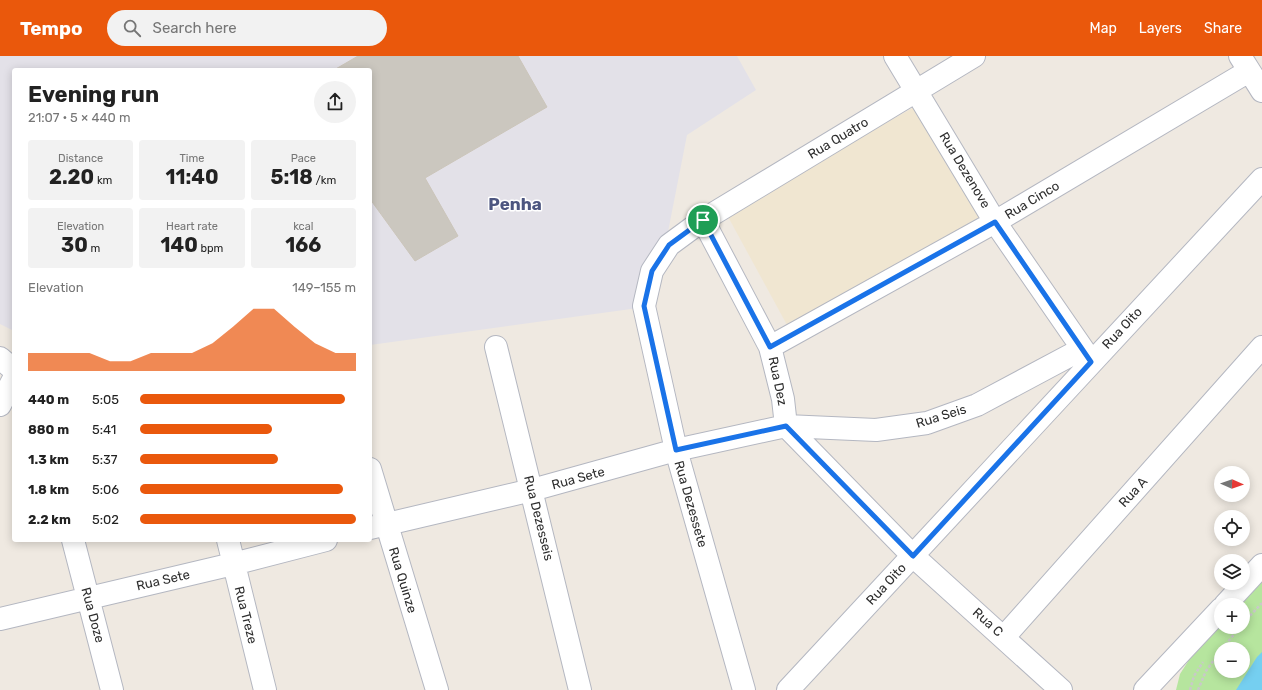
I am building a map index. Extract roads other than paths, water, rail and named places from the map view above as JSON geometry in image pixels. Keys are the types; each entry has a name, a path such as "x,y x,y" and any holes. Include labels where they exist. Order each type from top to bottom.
{"street":[{"name":"Rua Dezenove","path":"895,56 917,90 995,222 1086,356"},
{"name":"Rua Quatro","path":"703,220 974,56"},
{"path":"1244,63 1262,91"},
{"name":"Rua Cinco","path":"770,347 995,222 1244,63"},
{"name":"Rua Oito","path":"788,690 913,556 1086,356 1262,179"},
{"name":"Rua Dez","path":"703,220 770,347 783,399 786,426"},
{"name":"Rua Dezessete","path":"703,220 669,245 652,271 644,306 676,450 744,690"},
{"name":"Rua Dezesseis","path":"496,347 580,690"},
{"name":"Rua A","path":"1004,637 1262,347"},
{"name":"Rua Seis","path":"786,426 876,430 927,423 978,405 1086,356"},
{"path":"0,358 12,368"},
{"path":"0,405 12,382"},
{"path":"786,426 913,556"},
{"name":"Rua Sete","path":"378,526 532,490 676,450 786,426"},
{"name":"Rua Quinze","path":"372,483 378,526 436,690"},
{"name":"Rua Doze","path":"74,542 112,690"},
{"name":"Rua Treze","path":"228,542 265,690"},
{"name":"Rua Sete","path":"0,619 233,564 318,542"},
{"name":"Rua C","path":"913,556 1061,690"},
{"path":"1231,598 1262,565"},
{"path":"1145,690 1163,680 1214,618"}],"water":[{"path":"1262,652 1262,690 1236,690 1244,678 1250,678 1250,668"}],"district":[{"name":"Penha","path":"515,204"}]}
